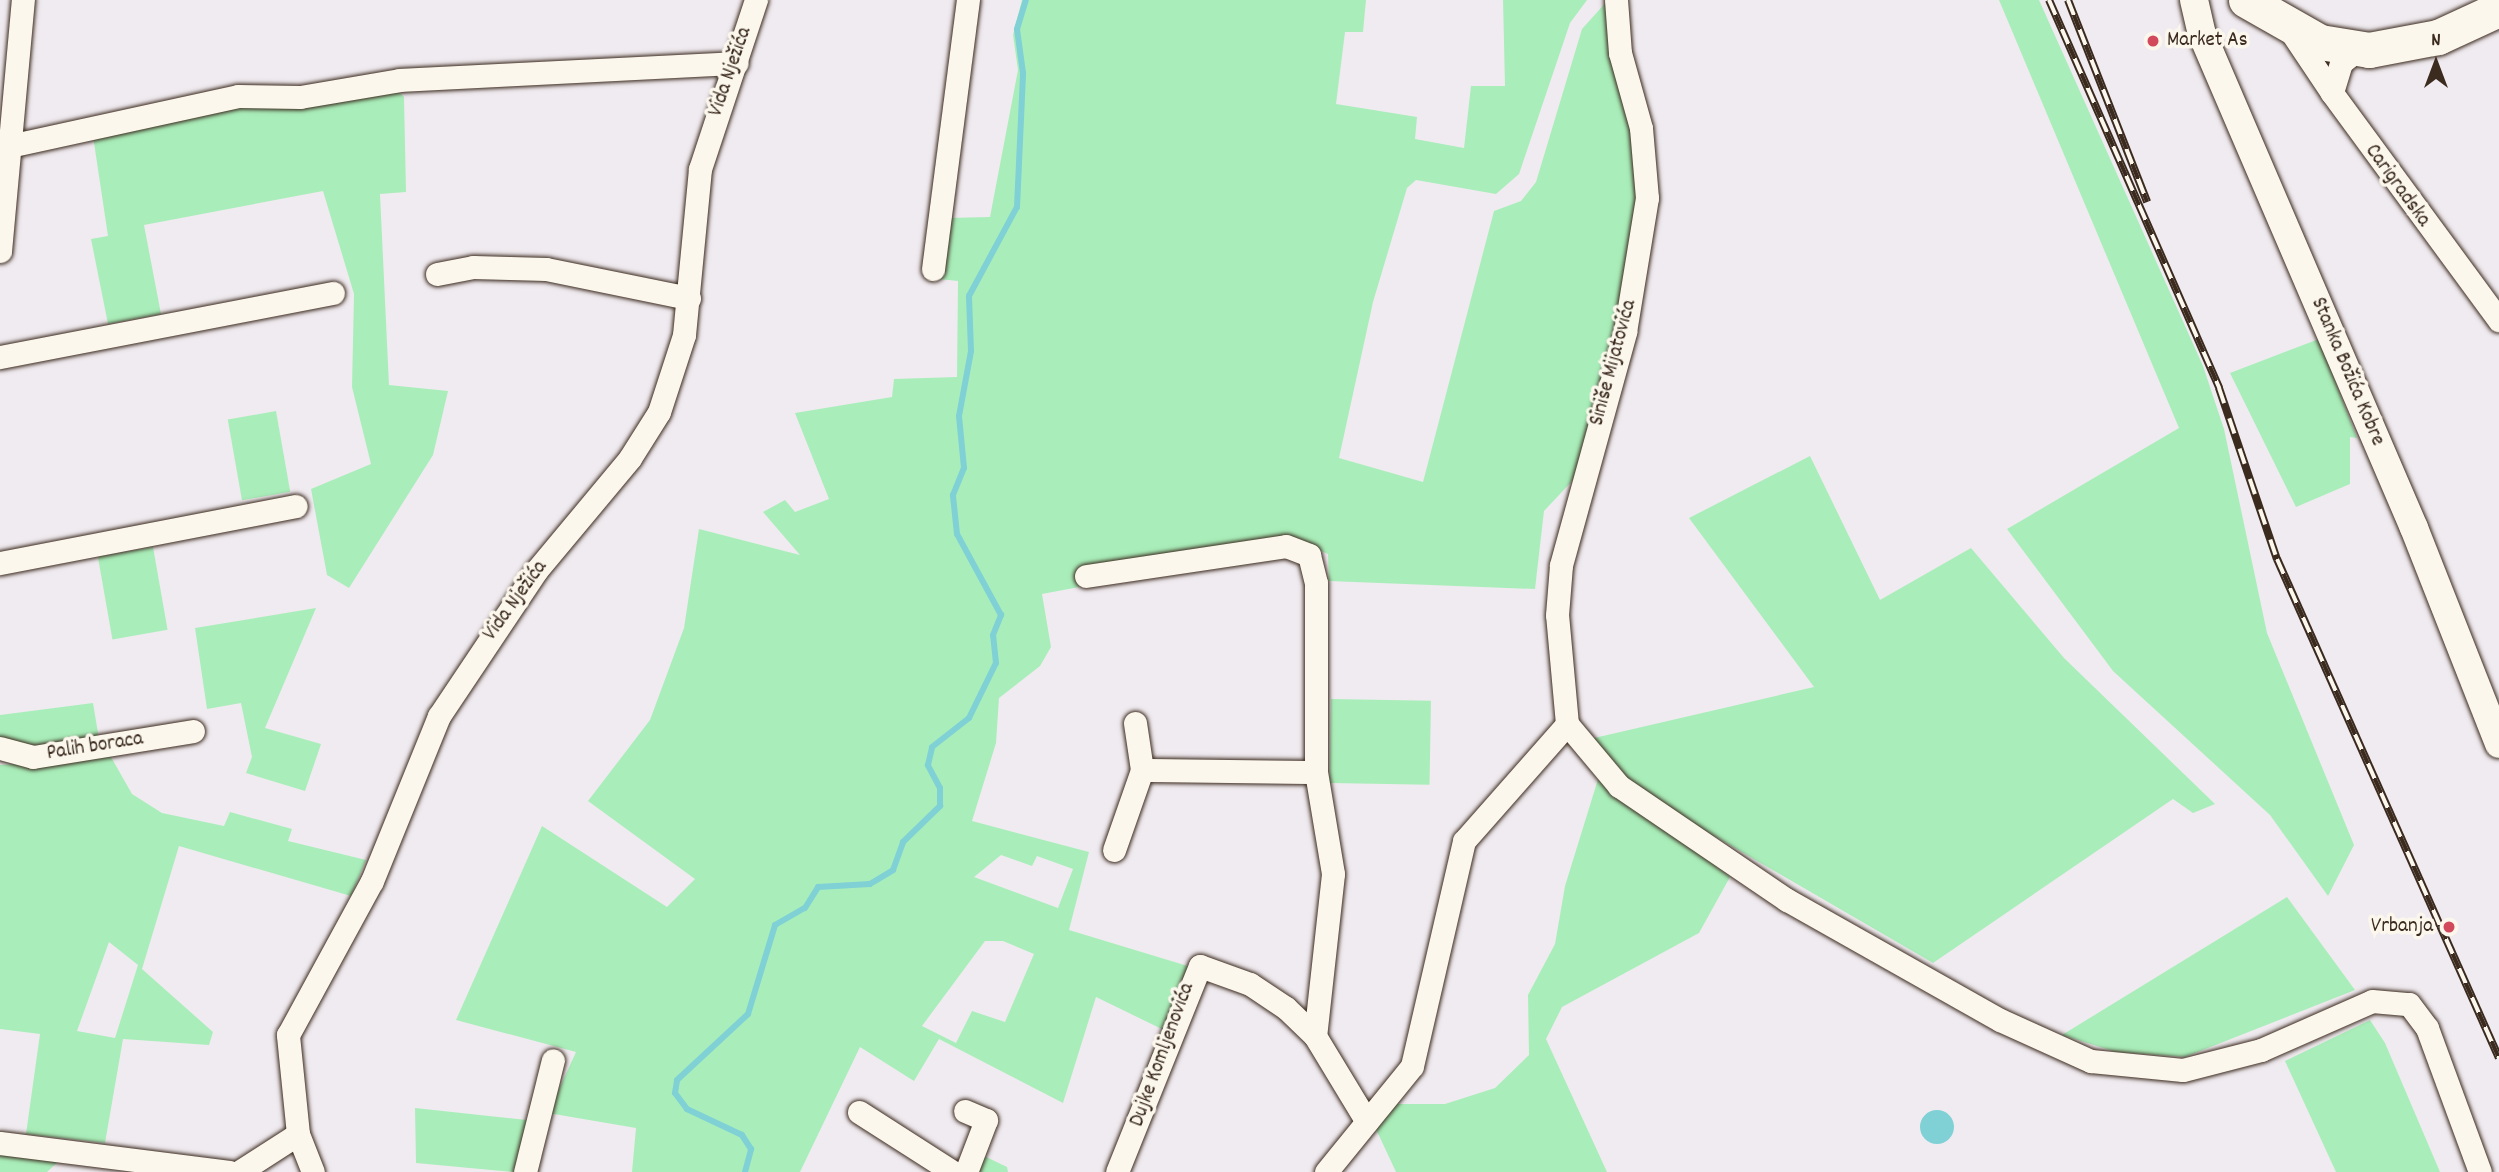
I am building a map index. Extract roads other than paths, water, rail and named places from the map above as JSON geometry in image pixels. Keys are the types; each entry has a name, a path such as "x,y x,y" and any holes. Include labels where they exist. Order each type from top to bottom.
{"main road":[{"path":"2246,0 2288,27 2358,49 2406,46 2499,9"}],"street":[{"path":"0,251 4,147 23,0"},
{"name":"Vida Nježića","path":"298,1134 287,1051 295,1018 372,881 405,790 453,692 536,571 653,423 684,335 700,169 757,0"},
{"path":"933,269 968,0"},
{"name":"Siniše Mijatovića","path":"1567,724 1557,615 1561,565 1625,332 1647,198 1642,128 1618,42 1616,0"},
{"name":"Stanka Božića Kobre","path":"2200,5 2499,744"},
{"name":"Carigradska","path":"2288,27 2332,93 2499,320"},
{"path":"2332,93 2341,63 2358,49"},
{"path":"4,147 238,96 300,97 400,80 737,63"},
{"path":"438,274 473,267 546,269 689,298"},
{"path":"0,357 333,293"},
{"path":"0,563 296,506"},
{"path":"1086,576 1286,546 1309,555 1316,583 1316,772 1333,874 1315,1036"},
{"path":"1114,850 1142,770 1135,723"},
{"path":"1326,1172 1412,1066 1464,841 1567,724 1612,780 1787,900 2000,1020 2091,1061 2183,1070 2261,1050 2372,1001 2409,1004 2434,1045 2480,1172"},
{"name":"Palih boraca","path":"0,748 33,757 192,730"},
{"path":"1142,770 1316,772"},
{"name":"Dujke Komljenovića","path":"1117,1172 1200,966 1263,991 1315,1036 1367,1122"},
{"path":"524,1172 553,1060"},
{"path":"964,1111 985,1120 966,1172"},
{"path":"859,1112 953,1172"},
{"path":"239,1172 298,1134 313,1172"},
{"path":"0,1143 229,1172"}],"water":[{"path":"1937,1110 1949,1115 1954,1127 1949,1139 1937,1144 1925,1139 1920,1127 1925,1115"}],"waterway":[{"path":"745,1172 751,1149 742,1135 687,1109 675,1093 677,1080 748,1014 775,925 805,908 818,887 870,884 893,870 903,842 940,806 940,788 928,765 932,747 969,718 996,663 993,635 1001,615 957,534 953,495 964,468 959,416 971,351 969,296 1017,207 1023,73 1017,29 1026,0"}],"railway":[{"path":"2049,0 2219,388 2277,559 2499,1058"},
{"path":"2068,0 2147,202"}],"place":[{"name":"Market As","path":"2153,41"},
{"name":"Vrbanja","path":"2449,927"}]}
